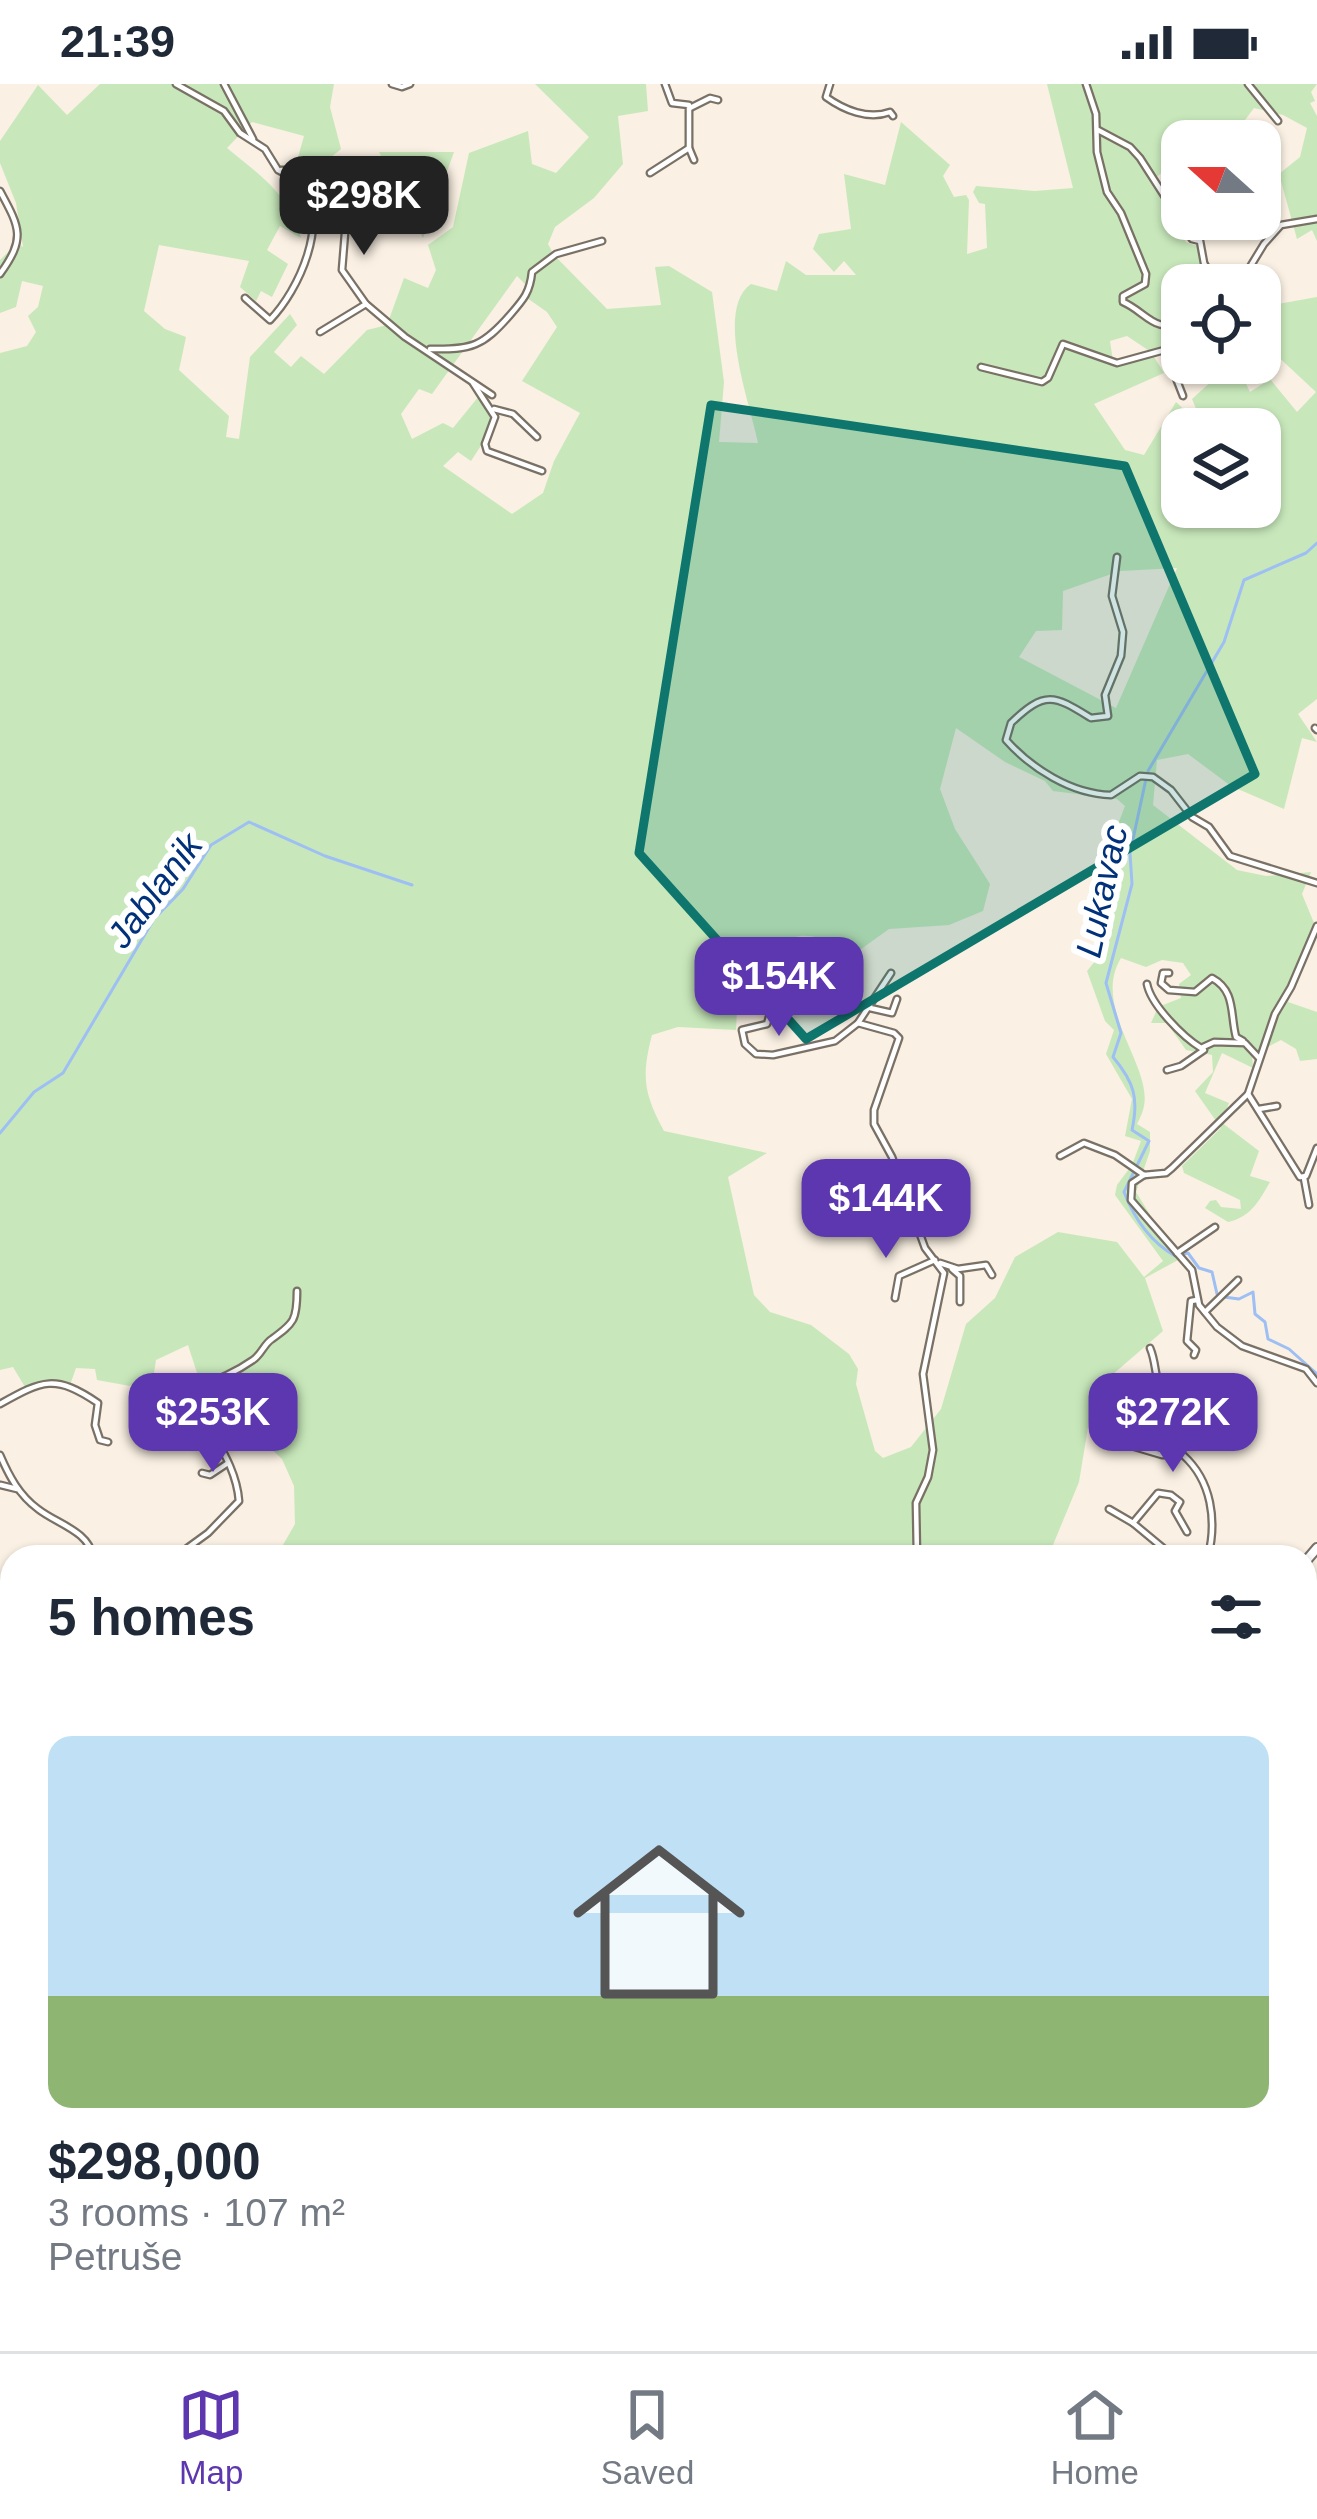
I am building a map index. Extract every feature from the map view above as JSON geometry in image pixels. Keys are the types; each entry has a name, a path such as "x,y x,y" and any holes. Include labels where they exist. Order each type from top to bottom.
{"street":[{"path":"176,84 224,110 240,133 253,139"},
{"path":"224,84 253,139 278,170 320,190 335,203 346,242 342,270 365,304 492,395"},
{"path":"393,85 410,84"},
{"path":"664,84 671,103 690,107 710,98 718,100"},
{"path":"830,84 826,97 848,110 893,116"},
{"path":"1086,84 1107,192 1121,213 1146,274 1145,284 1123,296 1123,302 1161,325"},
{"path":"1248,84 1277,120"},
{"path":"690,107 689,148 694,160"},
{"path":"240,133 246,125"},
{"path":"1098,130 1130,147 1140,158 1192,239 1200,241 1205,264"},
{"path":"650,173 689,148"},
{"path":"278,170 330,171 370,164"},
{"path":"245,298 271,320 294,287 313,228 313,202 302,184"},
{"path":"0,191 19,239 0,274"},
{"path":"1252,264 1281,225 1317,219"},
{"path":"426,350 467,349 494,335 530,292 532,272 556,254 602,242"},
{"path":"320,332 365,304"},
{"path":"981,367 1042,382 1063,344 1117,363 1161,352"},
{"path":"472,383 494,409 487,451 542,471"},
{"path":"1178,384 1183,396"},
{"path":"494,409 513,413 536,437"},
{"path":"1118,557 1112,596 1123,632 1120,656 1105,695 1108,716 1091,718 1057,698 1022,712 1006,740 1036,769 1084,791 1111,795 1140,776 1153,776 1192,817 1209,827 1230,856 1317,884"},
{"path":"1060,1156 1084,1143 1115,1155 1138,1171 1166,1173 1172,1168 1248,1094 1274,1014 1317,926"},
{"path":"791,1001 769,1017 767,1024 742,1030 745,1044 756,1054 835,1041 858,1023 892,973"},
{"path":"1169,973 1162,973 1161,983 1168,990 1195,992 1212,978 1221,983 1233,1003 1236,1037 1259,1058"},
{"path":"1147,984 1154,1006 1194,1045 1206,1048"},
{"path":"870,1007 892,1013 897,998"},
{"path":"858,1023 899,1038 874,1110 874,1124 892,1157 925,1248 944,1277 923,1374 933,1450 916,1503 917,1545"},
{"path":"1167,1070 1181,1066 1214,1042 1245,1042"},
{"path":"1248,1094 1304,1178"},
{"path":"1258,1109 1277,1106"},
{"path":"1309,1205 1304,1178 1317,1148"},
{"path":"1138,1171 1130,1187 1131,1200 1192,1270 1197,1300 1205,1312 1241,1346 1306,1369 1317,1383"},
{"path":"1177,1253 1215,1227"},
{"path":"895,1298 899,1276 938,1262 960,1276 960,1302"},
{"path":"951,1268 986,1265 992,1275"},
{"path":"1205,1312 1238,1280"},
{"path":"194,1545 237,1505 238,1491 229,1462 209,1431 192,1390 229,1377 286,1332 297,1306 297,1291"},
{"path":"1194,1355 1196,1350 1187,1341 1187,1312 1191,1301 1197,1300"},
{"path":"1150,1348 1164,1397 1196,1434 1177,1454"},
{"path":"0,1405 46,1382 62,1382 98,1403 97,1432 100,1440 108,1442"},
{"path":"171,1415 209,1431"},
{"path":"1101,1437 1177,1454 1191,1462 1211,1501 1209,1545"},
{"path":"0,1455 17,1489 38,1510 89,1545"},
{"path":"202,1473 210,1475 229,1462"},
{"path":"2,1485 17,1489"},
{"path":"1133,1523 1158,1493 1171,1495 1180,1502 1174,1511 1187,1532"},
{"path":"1109,1509 1160,1545"}],"highlighted area":[{"path":"711,405 1125,466 1255,774 806,1039 639,853"}],"green space":[{"path":"100,84 334,84 330,107 341,149 320,166 295,168 304,136 252,122 227,148 282,198 301,238 280,226 267,250 288,264 272,297 261,291 256,301 240,287 249,261 159,245 144,311 165,329 186,337 179,370 229,416 226,437 239,439 250,357 290,314 297,325 274,352 291,367 301,356 324,374 367,330 387,325 404,278 428,288 436,270 428,245 453,227 469,153 528,131 532,164 556,173 589,137 535,84 646,84 648,111 618,116 623,164 594,198 555,227 548,244 607,309 661,305 655,267 669,266 712,292 724,382 719,442 758,443 735,336 740,297 751,284 777,291 786,261 806,275 856,275 844,261 834,272 813,249 819,234 851,229 844,174 885,185 901,122 950,165 943,176 954,197 966,195 969,200 967,254 987,248 985,204 973,192 976,186 1035,191 1073,188 1047,84 1317,84 1311,92 1315,101 1310,103 1317,116 1317,241 1312,230 1297,239 1281,181 1281,172 1300,157 1307,128 1283,115 1254,108 1245,120 1161,120 1161,174 1150,182 1161,192 1161,240 1185,240 1197,246 1203,264 1161,264 1161,348 1151,352 1161,374 1094,404 1125,450 1144,455 1161,427 1161,528 1281,528 1281,408 1196,408 1192,399 1208,384 1246,384 1250,392 1262,384 1274,384 1297,412 1316,392 1281,360 1281,303 1317,297 1317,699 1298,714 1317,742 1302,738 1284,809 1231,786 1188,754 1157,760 1153,805 1237,870 1266,876 1311,872 1302,894 1314,923 1288,1002 1317,1012 1317,1059 1300,1061 1296,1049 1281,1040 1252,1055 1253,1068 1222,1053 1205,1093 1229,1103 1221,1122 1259,1151 1250,1176 1270,1182 1248,1212 1228,1222 1205,1208 1216,1200 1221,1207 1241,1209 1240,1200 1184,1173 1182,1166 1221,1128 1195,1091 1213,1072 1212,1055 1186,1050 1167,1023 1151,1023 1158,1007 1181,998 1179,984 1191,975 1183,963 1162,960 1146,967 1121,958 1113,996 1144,1090 1144,1108 1137,1124 1150,1132 1150,1151 1136,1192 1178,1260 1145,1278 1163,1331 1112,1375 1107,1410 1090,1415 1079,1482 1053,1545 283,1545 295,1524 294,1486 282,1459 268,1446 218,1438 188,1345 156,1360 154,1373 130,1386 97,1380 95,1369 76,1368 69,1388 57,1382 42,1389 38,1383 25,1387 13,1367 0,1370 0,353 27,346 36,332 28,316 38,307 43,286 22,281 16,307 0,313 0,260 17,243 23,247 16,203 0,163 0,141 38,85 67,115","holes":["517,276 529,288 527,298 547,312 557,327 522,381 580,413 543,493 512,514 443,466 458,452 471,461 484,441 494,415 479,396 453,428 443,423 412,439 401,414 419,389 432,394","1127,336 1151,352 1113,361 1110,341","1177,568 1116,708 1019,657 1036,631 1062,630 1063,591 1120,571","956,728 1005,762 1045,781 1053,791 1117,799 1125,806 1109,848 1121,890 1106,916 1105,949 1087,971 1105,1021 1114,1030 1106,1054 1132,1099 1125,1136 1141,1141 1115,1195 1163,1261 1144,1277 1117,1242 1058,1232 1015,1257 995,1298 966,1324 941,1409 911,1447 883,1458 875,1451 856,1384 858,1369 849,1354 811,1325 770,1312 754,1295 728,1177 767,1153 664,1131 646,1085 646,1063 652,1035 678,1027 736,1030 737,1011 767,1012 798,994 782,943 791,938 819,938 857,952 889,929 949,925 983,911 990,884 955,829 940,789"]},
{"path":"379,152 454,152 423,238"}],"waterway":[{"name":"Lukavac","path":"1148,771 1224,642 1244,580 1306,553 1317,543"},
{"name":"Lukavac","path":"1146,779 1130,853 1132,884 1106,983 1121,1033 1113,1057 1126,1074 1135,1099 1132,1130 1149,1141 1124,1192 1144,1228 1175,1256"},
{"name":"Jablanik","path":"0,1133 34,1092 63,1073 154,919 183,889 211,845 249,822 325,856 412,885"},
{"name":"Lukavac","path":"1183,1254 1212,1272 1217,1294"},
{"name":"Lukavac","path":"1224,1297 1239,1299 1253,1292 1255,1314 1265,1322 1268,1339 1289,1349 1317,1374"}]}
